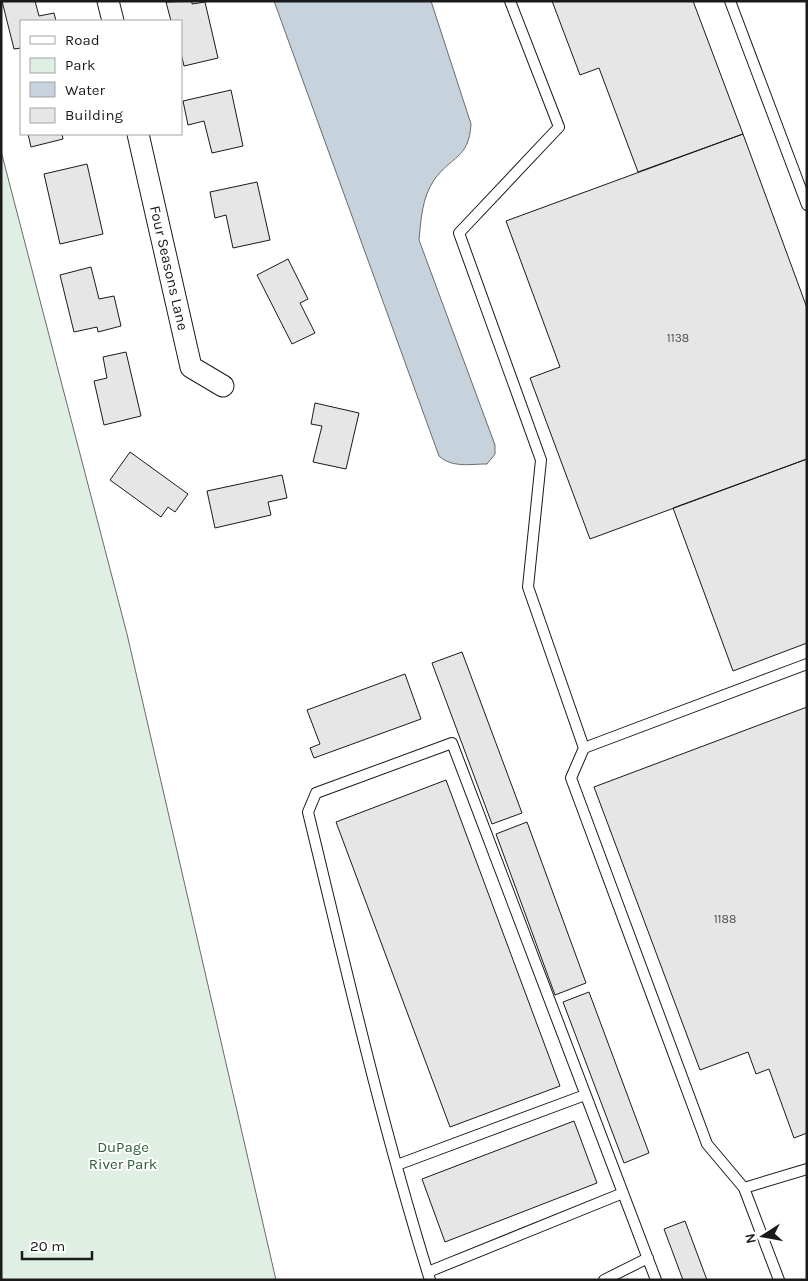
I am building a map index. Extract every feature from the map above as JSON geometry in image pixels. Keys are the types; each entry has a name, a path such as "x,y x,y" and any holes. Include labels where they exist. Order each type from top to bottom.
{"street":[{"path":"108,1 113,20"},
{"name":"Four Seasons Lane","path":"138,135 191,367 223,386"}],"lane":[{"path":"510,1 559,128 459,233 541,460 528,587 584,748 571,778 707,1144 744,1188 779,1280"},
{"path":"730,1 807,205"},
{"path":"584,748 807,664"},
{"path":"623,1193 429,1276 356,1013 308,812 316,793 452,743 585,1095 623,1193 648,1258 656,1280"},
{"path":"397,1165 585,1095"},
{"path":"744,1188 807,1169"},
{"path":"604,1280 648,1258"}],"green space":[{"name":"DuPage River Park","path":"1,151 127,634 276,1280 1,1280"}],"water":[{"path":"274,1 431,1 471,124 470,135 463,151 440,172 430,187 423,209 419,240 495,445 495,454 487,464 455,464 439,456"}],"building":[{"path":"2,1 35,1 39,16 54,13 56,20 20,20 20,48 14,49"},
{"path":"192,1 192,4 205,2 218,58 184,66 182,57 182,20 171,20 166,2"},
{"path":"552,1 693,1 743,134 638,172 599,68 580,75"},
{"path":"231,90 243,146 212,153 204,121 188,125 183,101"},
{"path":"743,134 807,308 807,459 590,539 530,378 560,367 506,221"},
{"path":"28,135 62,135 63,139 31,147"},
{"path":"87,164 103,234 60,244 44,174"},
{"path":"257,182 270,240 233,248 226,215 215,218 210,192"},
{"path":"288,259 308,299 300,303 315,333 292,344 257,275"},
{"path":"91,267 99,299 114,296 121,326 98,332 97,327 74,332 60,275"},
{"path":"126,352 141,416 104,425 94,381 107,378 103,357"},
{"path":"315,403 359,413 346,469 313,462 322,426 311,424"},
{"path":"130,452 188,494 175,512 168,507 161,517 110,480"},
{"path":"807,459 807,643 733,671 673,508"},
{"path":"282,475 287,498 268,502 271,515 215,528 207,491"},
{"path":"462,652 522,813 492,824 432,663"},
{"path":"405,674 421,719 314,758 310,748 320,744 307,710"},
{"path":"807,707 807,1133 794,1138 769,1069 756,1074 748,1052 700,1070 594,787"},
{"path":"446,780 560,1086 450,1127 336,822"},
{"path":"527,822 586,983 555,995 496,834"},
{"path":"589,992 649,1153 624,1163 563,1002"},
{"path":"574,1121 597,1183 445,1242 422,1179"},
{"path":"685,1221 707,1280 683,1280 664,1229"}]}
